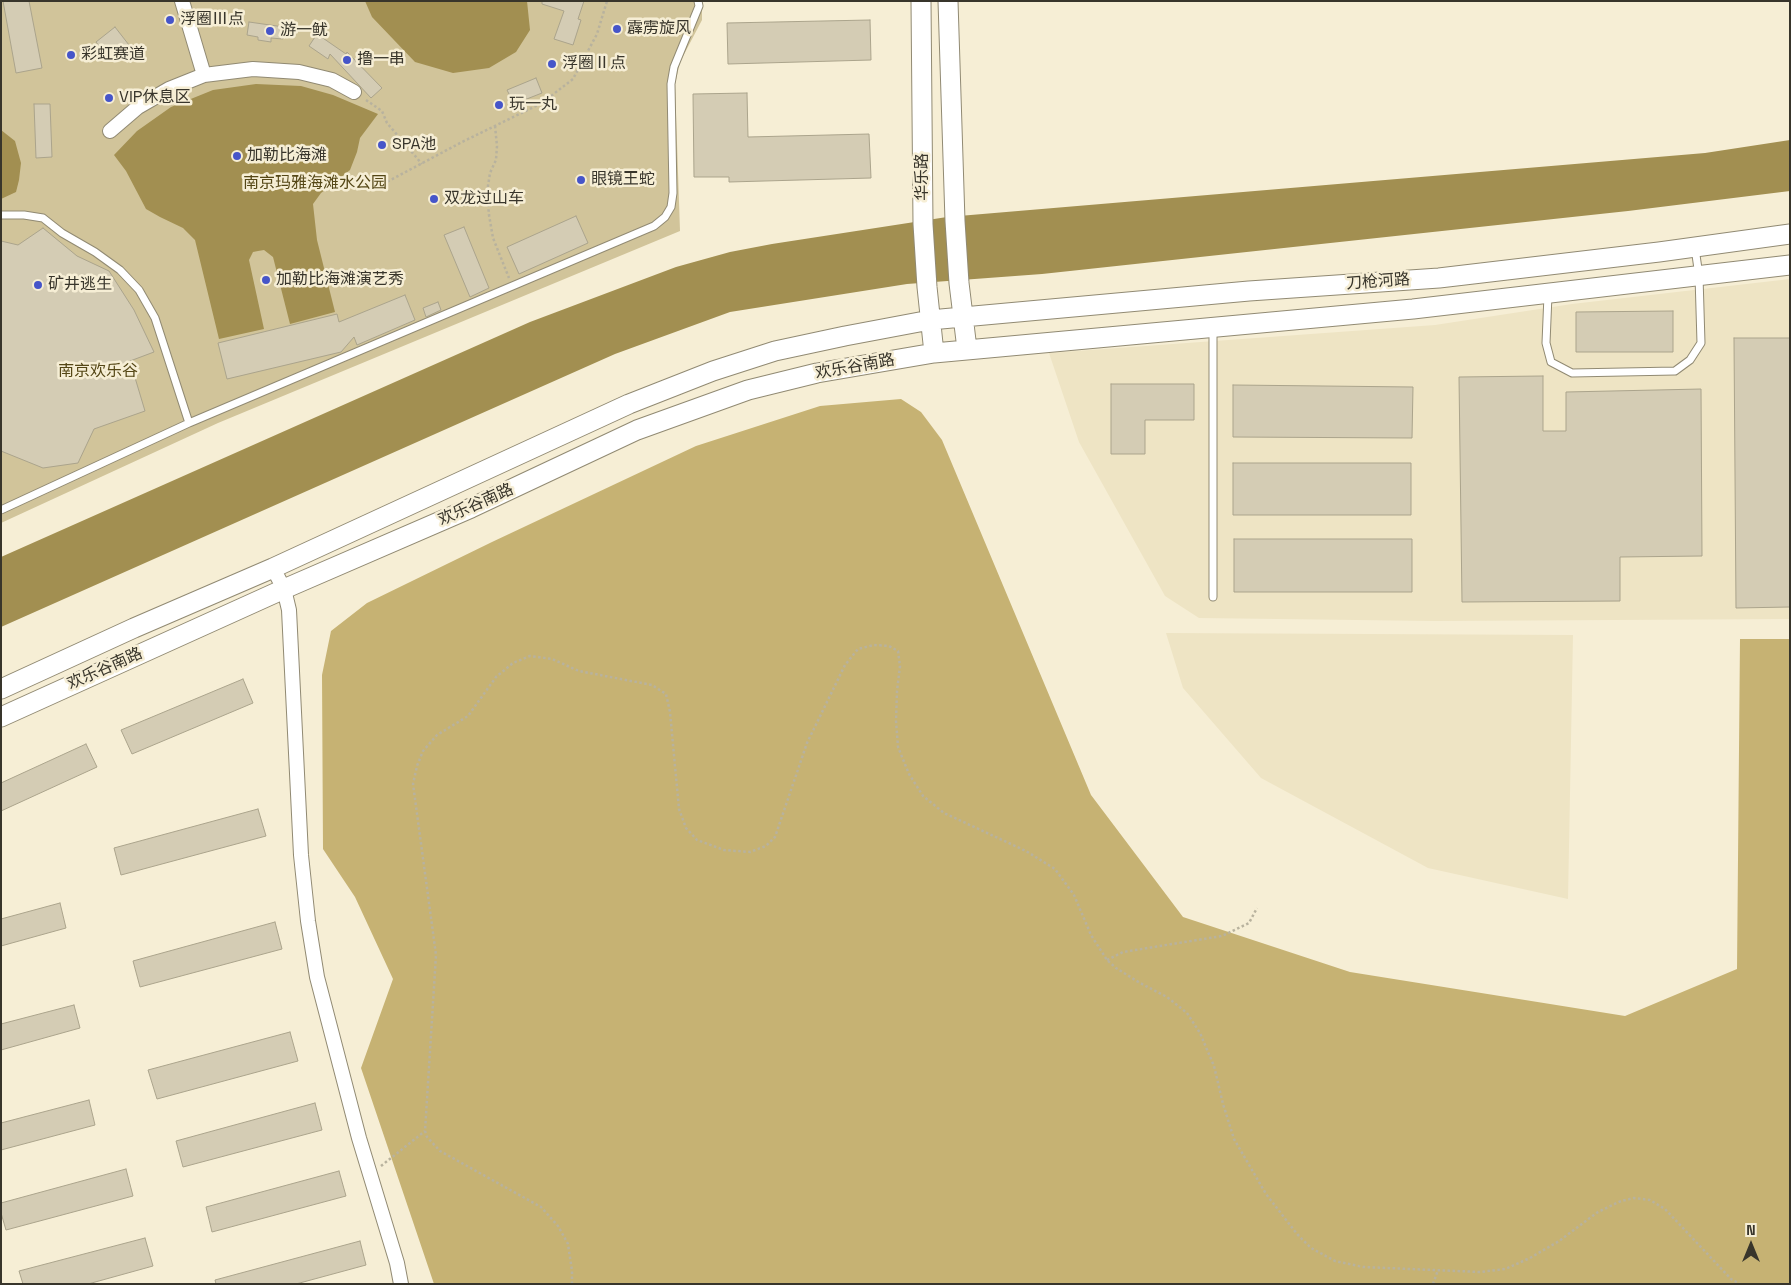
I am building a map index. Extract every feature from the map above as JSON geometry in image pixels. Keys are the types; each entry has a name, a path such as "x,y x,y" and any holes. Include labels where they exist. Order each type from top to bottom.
{"street":[{"name":"华乐路","path":"921,1 923,224 934,353"},
{"name":"华乐路","path":"948,1 955,221 959,283 967,349"},
{"path":"185,3 204,75"},
{"path":"110,131 138,107 169,89 204,75 253,70 299,72 332,80 354,92"},
{"name":"刀枪河路","path":"964,317 1259,290 1439,278 1790,234"},
{"name":"刀枪河路","path":"967,349 1413,309 1790,265"},
{"path":"1094,305 1086,313 1083,323 1088,330 1098,337"},
{"name":"欢乐谷南路","path":"1,689 134,628 274,568 629,404 713,371 775,351 930,320 964,317"},
{"name":"欢乐谷南路","path":"1,717 284,589 471,508 637,430 748,390 817,373 967,349"},
{"path":"274,568 284,589 289,610 301,855 308,921 317,977 358,1138 397,1264 401,1284"},
{"path":"134,628 149,629 153,634 154,642 143,653"}],"lane":[{"path":"1,510 189,423 654,226 665,217 671,207 673,193 671,84 674,67 699,6 698,1"},
{"path":"1,215 24,215 44,218 62,233 95,252 120,270 139,290 155,318 189,423"},
{"path":"1548,294 1546,343 1551,362 1572,372 1675,371 1690,360 1701,343 1695,247"},
{"path":"1213,327 1213,597"}],"path":[{"path":"383,184 542,103 573,80 597,34 607,1"},
{"path":"354,92 382,111 387,123 422,164"},
{"path":"495,126 496,160 490,174 487,192 489,215 496,245 513,286"},
{"path":"572,1284 568,1244 558,1226 541,1207 440,1151 425,1131 436,955 413,784 423,751 437,736 468,716 496,677 512,663 530,656 552,659 579,671 652,685 666,694 670,712 679,808 686,828 697,840 724,850 750,852 766,846 775,837 807,743 845,665 858,649 874,645 889,646 898,651 900,666 896,721 898,747 909,774 923,796 944,812 1026,851 1055,869 1074,895 1091,936 1107,960 1116,968 1167,997 1187,1012 1200,1033 1214,1066 1234,1139 1266,1194 1297,1234 1311,1248 1335,1262 1363,1267 1480,1272 1505,1269 1530,1258 1558,1241 1598,1212 1621,1201 1634,1198 1650,1200 1666,1209 1726,1273 1740,1284"},
{"path":"1107,960 1123,952 1222,936 1249,923 1257,908"},
{"path":"370,1174 425,1131"},
{"path":"1433,1284 1438,1270"}],"shaded area":[{"path":"365,1 527,1 530,30 516,52 489,68 453,73 415,62 372,17"},
{"path":"256,84 301,86 333,95 378,114 360,138 350,170 321,193 313,204 317,240 335,312 290,324 273,257 264,250 253,252 249,260 264,329 219,339 195,240 183,228 146,209 126,171 114,155 137,131 171,107 213,90"},
{"path":"1,130 15,141 21,163 16,192 1,199"},
{"path":"1790,140 1790,191 1628,211 1042,274 907,284 730,312 615,354 1,627 1,557 530,322 676,267 730,252 947,217 1705,153"},
{"path":"1790,279 1790,619 1436,621 1199,618 1165,596 1079,442 1049,353 1435,325 1572,304"},
{"path":"901,399 921,412 942,440 1091,795 1183,917 1350,972 1625,1016 1737,969 1740,639 1790,639 1790,1284 434,1284 361,1068 393,979 355,897 323,849 322,675 331,631 367,603 696,446 820,406"},
{"path":"1166,633 1573,635 1568,899 1428,868 1261,778 1183,688"}],"green space":[{"name":"南京玛雅海滩水公园","path":"1,1 702,1 702,20 680,62 675,84 680,231 218,423 1,523"}],"building":[{"path":"3,1 29,1 42,68 16,73"},
{"path":"542,1 584,1 578,19 581,20 573,45 554,39 564,11 542,4"},
{"path":"870,20 871,60 728,64 727,23"},
{"path":"249,22 284,27 283,39 271,38 271,42 258,40 258,37 247,35"},
{"path":"115,27 129,45 110,60 96,42"},
{"path":"317,34 346,54 347,52 382,88 371,98 330,54 328,59 309,46"},
{"path":"536,78 542,93 514,104 507,90"},
{"path":"747,93 748,137 869,134 871,178 729,182 729,177 694,177 693,94"},
{"path":"34,104 50,104 52,157 36,158"},
{"path":"576,216 588,243 519,274 507,247"},
{"path":"464,227 489,288 470,297 444,235"},
{"path":"43,228 77,256 109,271 134,310 154,352 130,361 145,411 94,429 78,463 43,468 1,451 1,241 18,245"},
{"path":"405,295 415,320 357,345 354,337 341,352 227,379 218,343 337,314 339,322"},
{"path":"438,302 441,310 426,317 423,308"},
{"path":"1673,311 1673,352 1576,352 1576,312"},
{"path":"1734,338 1790,338 1790,607 1736,608"},
{"path":"1543,376 1543,431 1566,431 1566,392 1701,389 1702,556 1620,557 1620,601 1462,602 1459,377"},
{"path":"1111,384 1194,384 1194,420 1145,420 1145,454 1111,454"},
{"path":"1233,385 1413,387 1412,438 1233,437"},
{"path":"1233,463 1411,463 1411,515 1233,515"},
{"path":"1234,539 1412,539 1412,592 1234,592"},
{"path":"243,679 253,703 132,754 121,730"},
{"path":"86,744 97,767 1,811 1,783"},
{"path":"258,809 266,836 121,875 114,848"},
{"path":"60,903 66,928 1,946 1,919"},
{"path":"275,922 282,949 140,987 133,961"},
{"path":"74,1005 80,1028 1,1050 1,1024"},
{"path":"290,1032 298,1061 157,1099 148,1070"},
{"path":"89,1100 95,1125 1,1150 1,1123"},
{"path":"315,1103 322,1130 183,1167 176,1141"},
{"path":"126,1169 133,1196 6,1230 1,1213 1,1203"},
{"path":"339,1171 346,1196 212,1232 206,1207"},
{"path":"145,1238 153,1266 88,1284 23,1284 19,1271"},
{"path":"360,1241 366,1265 296,1284 216,1284 215,1280"}],"place":[{"name":"浮圈Ⅲ点","path":"170,20"},
{"name":"霹雳旋风","path":"617,29"},
{"name":"游一鱿","path":"270,31"},
{"name":"彩虹赛道","path":"71,55"},
{"name":"撸一串","path":"347,60"},
{"name":"浮圈Ⅱ点","path":"552,64"},
{"name":"VIP休息区","path":"109,98"},
{"name":"玩一丸","path":"499,105"},
{"name":"SPA池","path":"382,145"},
{"name":"加勒比海滩","path":"237,156"},
{"name":"眼镜王蛇","path":"581,180"},
{"name":"双龙过山车","path":"434,199"},
{"name":"加勒比海滩演艺秀","path":"266,280"},
{"name":"矿井逃生","path":"38,285"}],"park label":[{"name":"南京欢乐谷","path":"98,372"}]}
